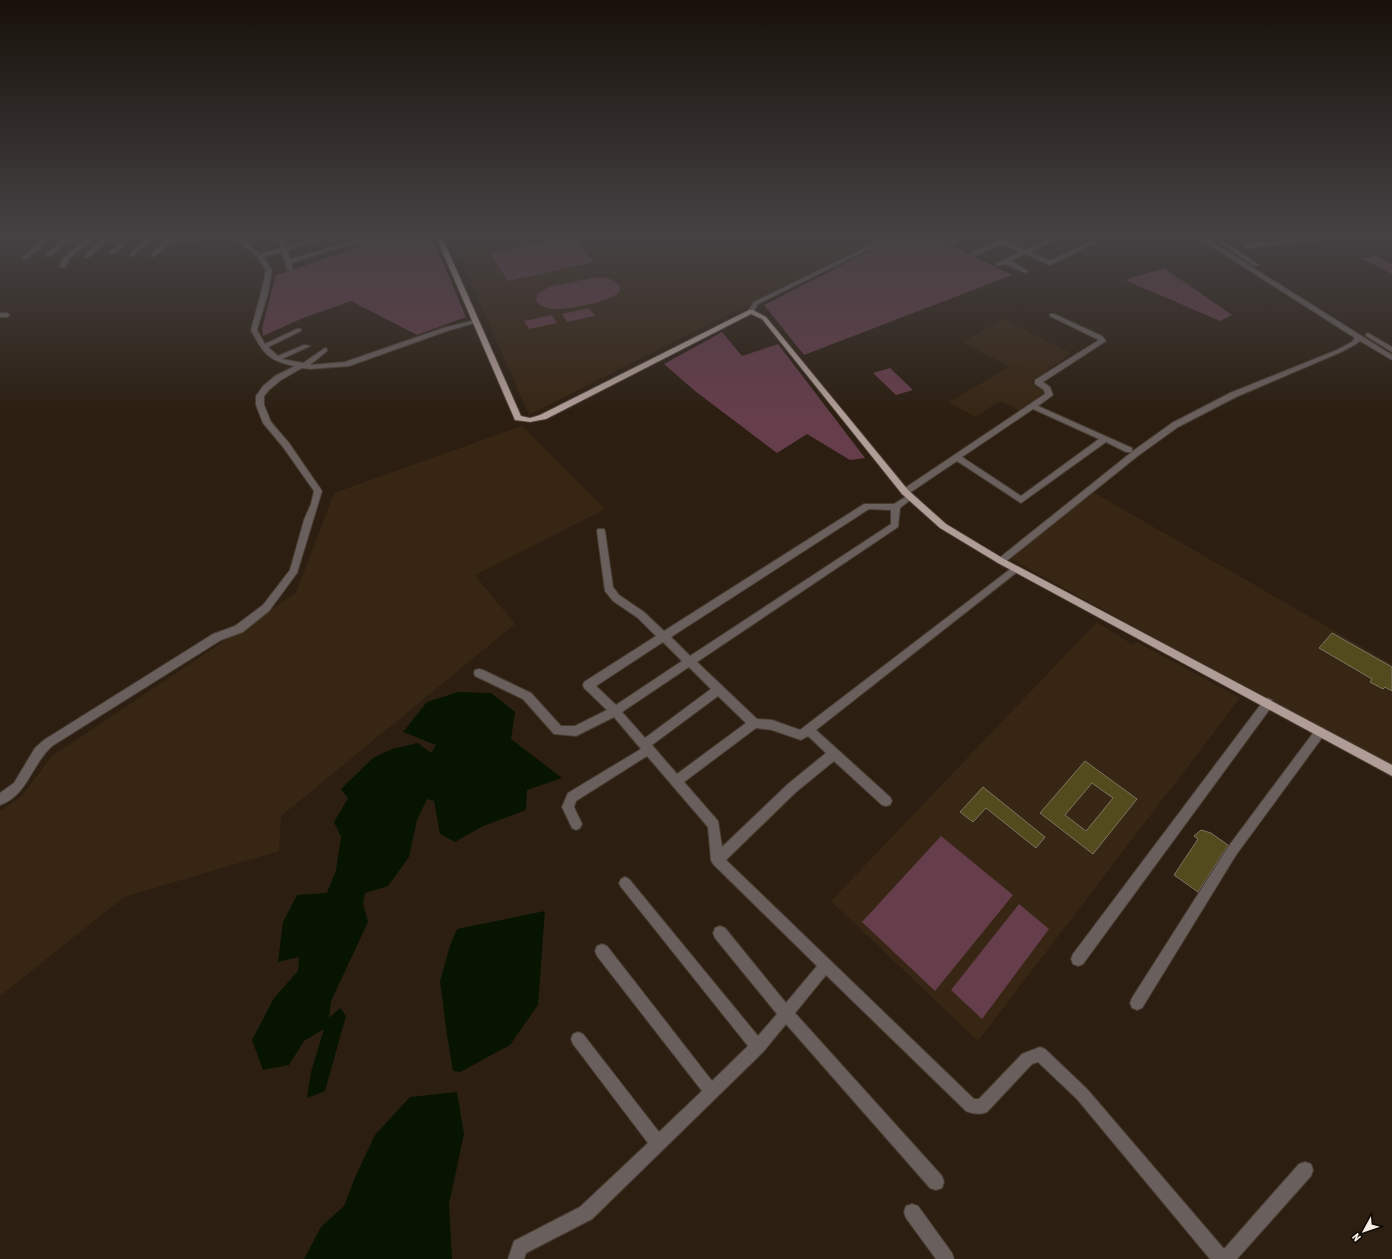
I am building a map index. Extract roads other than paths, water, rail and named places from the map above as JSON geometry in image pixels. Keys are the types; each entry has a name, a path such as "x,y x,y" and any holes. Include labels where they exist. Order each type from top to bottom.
{"main road":[{"path":"464,296 518,418 530,420 543,417 751,311 764,318 907,495 943,526 1001,561 1268,703 1392,771"}],"street":[{"path":"263,296 254,330 263,347 280,361 310,367 346,364 445,329 475,322"},
{"path":"751,311 756,303 771,296"},
{"path":"1293,296 1392,358"},
{"path":"1305,296 1392,350"},
{"path":"479,673 527,696 558,731 576,731 614,711 690,662 894,525 896,507 907,495 956,457 1049,395 1048,390 1038,382 1103,340 1052,315"},
{"path":"263,347 299,330"},
{"path":"1001,561 1136,453 1175,425 1234,395 1338,351 1354,343 1359,337"},
{"path":"277,359 306,346"},
{"path":"0,800 18,787 39,751 48,743 217,637 239,629 266,608 294,571 308,520 315,504 318,491 286,444 267,423 260,405 260,396 266,388 278,378 303,366 325,350"},
{"path":"1032,406 1129,450"},
{"path":"956,457 1021,500 1105,439"},
{"path":"896,507 867,506 588,685 614,711 714,825 717,860 971,1106 982,1107 1027,1059 1040,1054 1082,1094 1221,1259"},
{"path":"601,532 608,588 616,598 641,614 663,637 754,723 772,725 801,735 1016,569"},
{"path":"576,824 568,806 572,797 646,747 718,690"},
{"path":"1078,959 1268,703"},
{"path":"676,781 754,723"},
{"path":"808,730 886,801"},
{"path":"1137,1003 1232,851 1320,732"},
{"path":"717,860 792,788 834,754"},
{"path":"625,883 758,1047"},
{"path":"720,933 786,1014 936,1182"},
{"path":"602,951 712,1092"},
{"path":"516,1259 520,1247 586,1213 758,1047 826,965"},
{"path":"578,1038 658,1144"},
{"path":"1226,1259 1305,1170"},
{"path":"912,1212 946,1259"}]}
